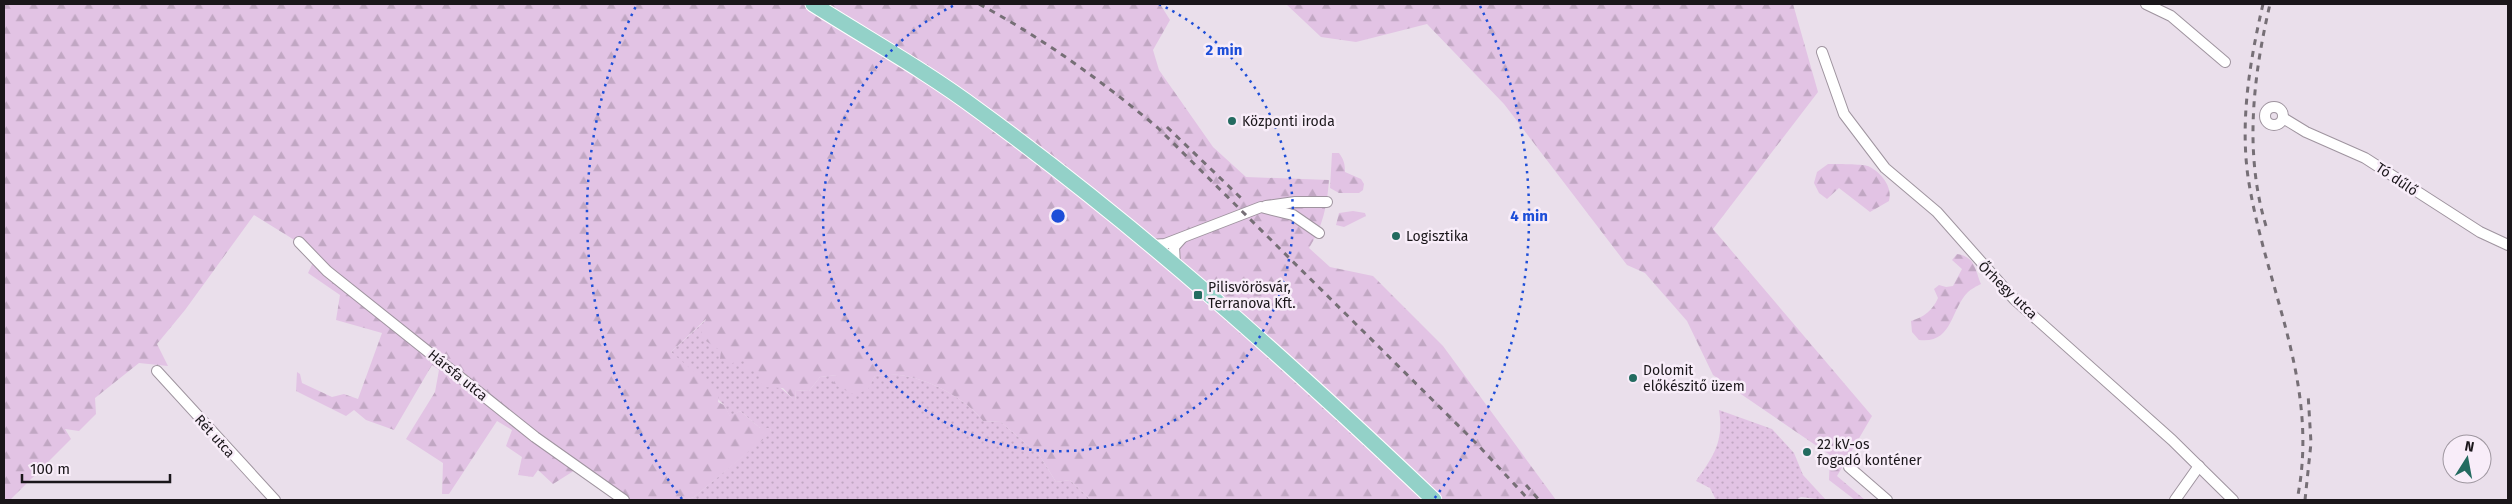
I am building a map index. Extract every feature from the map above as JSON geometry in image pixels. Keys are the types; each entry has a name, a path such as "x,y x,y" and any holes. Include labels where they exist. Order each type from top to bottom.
{"main road":[{"path":"813,4 976,108 1057,169 1175,265 1316,388 1434,500"}],"street":[{"path":"2146,4 2171,16 2225,62"},
{"name":"Őrhegy utca","path":"1822,52 1844,114 1885,168 1937,212 2014,299 2199,466 2233,500"},
{"name":"Tó dűlő","path":"2283,118 2306,132 2364,158 2480,232 2508,245"},
{"path":"1151,245 1165,244 1260,207 1294,202 1327,202"},
{"path":"1260,207 1293,216 1319,233"},
{"path":"1175,265 1174,248 1182,238"},
{"name":"Hársfa utca","path":"299,242 323,267 535,437 624,500"},
{"name":"Rét utca","path":"157,371 275,500"},
{"path":"2174,500 2199,466"},
{"path":"1849,467 1887,500"}],"green space":[{"path":"4,4 1160,4 1170,20 1153,50 1159,70 1213,147 1246,177 1329,180 1324,216 1309,248 1330,267 1373,276 1443,346 1556,500 1091,500 1070,480 1056,482 1040,456 1001,422 983,421 956,397 922,380 899,375 875,376 868,389 855,395 833,384 837,375 820,377 809,391 795,390 796,402 783,388 762,387 758,369 744,373 744,356 730,365 720,359 721,351 700,337 706,319 671,352 719,393 718,402 724,405 730,416 740,411 760,428 771,428 770,434 694,497 685,500 624,500 580,467 553,484 538,470 533,477 518,475 522,457 506,446 512,430 497,421 449,494 442,494 443,463 406,439 435,392 439,370 432,365 394,430 366,420 354,410 346,416 296,391 297,372 300,374 302,383 332,397 344,394 358,399 382,333 336,320 340,295 308,273 317,254 254,215 185,310 157,344 168,366 139,363 95,398 96,414 79,431 65,429 71,439 10,500 4,500"},
{"path":"1286,4 1793,4 1818,92 1713,229 1872,416 1837,476 1865,500 1855,500 1829,480 1830,455 1713,375 1687,321 1645,273 1627,265 1504,104 1427,24 1356,42 1321,37"},
{"path":"1332,153 1339,153 1344,162 1345,172 1361,179 1364,184 1363,190 1359,193 1339,193 1330,188"},
{"path":"1828,164 1860,165 1873,169 1888,185 1889,201 1870,212 1839,188 1827,199 1819,193 1814,183 1817,172"},
{"path":"1353,211 1365,213 1366,216 1344,227 1336,225 1339,213"},
{"path":"1957,254 1971,261 1981,284 1969,291 1962,299 1945,331 1938,337 1930,340 1919,340 1912,332 1911,321 1924,315 1934,306 1938,298 1934,289 1939,285 1953,286 1962,269 1952,260"},
{"path":"707,319 758,369 796,401 795,390 809,391 820,377 837,375 868,388 875,376 899,375 922,380 945,390 967,405 983,421 1001,422 1040,456 1056,482 1070,480 1091,500 685,500 694,497 769,434 771,429 760,428 740,411 730,417 724,405 671,352"},
{"path":"1719,410 1772,429 1794,453 1803,475 1826,500 1801,497 1796,500 1716,500 1710,488 1696,481 1713,456 1719,439"}],"railway":[{"path":"979,4 1049,46 1116,94 1158,128 1477,444 1529,500"},
{"path":"2263,4 2250,68 2245,133 2246,155 2256,218 2297,376 2302,416 2302,457 2297,500"},
{"path":"2266,226 2255,171 2253,115 2259,59 2270,4"},
{"path":"1167,127 1241,198"},
{"path":"2305,500 2311,443 2308,393"},
{"path":"1526,485 1539,500"}],"place":[{"name":"Központi iroda","path":"1232,121"},
{"name":"Logisztika","path":"1396,236"},
{"name":"Pilisvörösvár, Terranova Kft.","path":"1198,295"},
{"name":"Dolomit előkészitő üzem","path":"1633,378"},
{"name":"22 kV-os fogadó konténer","path":"1807,452"}]}
